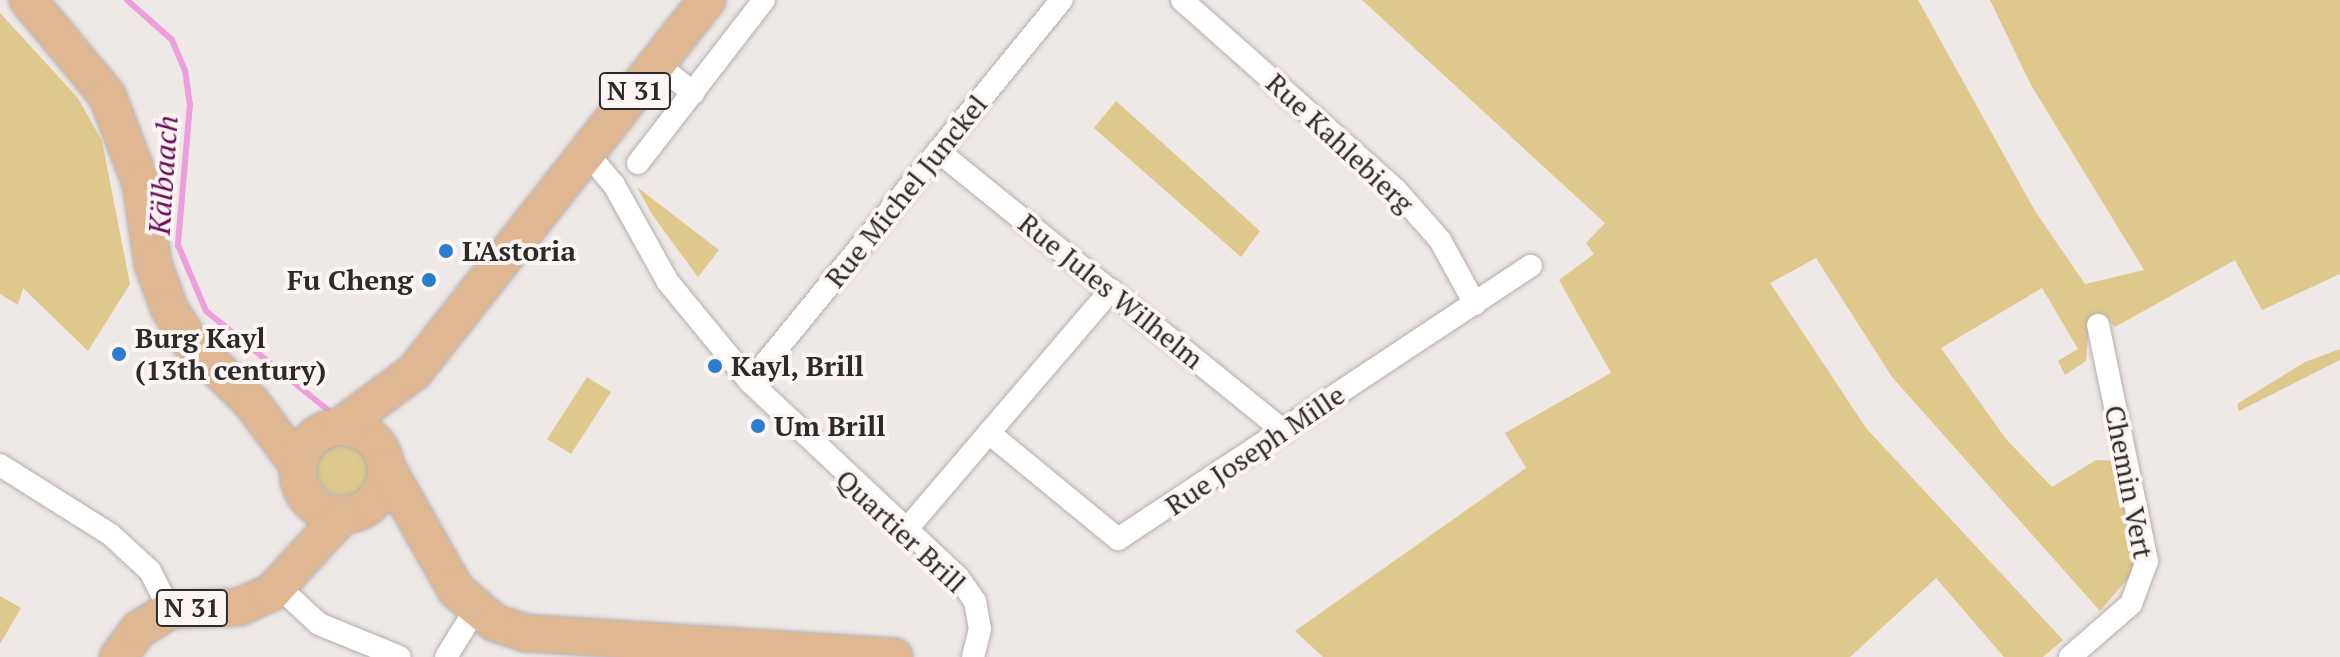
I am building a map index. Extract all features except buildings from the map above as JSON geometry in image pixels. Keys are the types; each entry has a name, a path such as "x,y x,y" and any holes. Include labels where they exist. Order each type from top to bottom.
{"main road":[{"name":"N 31","path":"332,428 415,371 707,0"},
{"path":"42,4 91,68 127,139 169,308 190,342 251,402 302,481 354,513 429,539"},
{"name":"N 31","path":"385,460 415,371"},
{"path":"251,402 332,428 357,429 385,460 429,539 475,610 526,633 894,657"},
{"path":"289,577 302,481 332,428"},
{"path":"354,513 378,498 385,460"},
{"name":"N 31","path":"118,657 138,630 170,610 239,607 289,577 354,513"}],"street":[{"path":"638,163 764,0"},
{"name":"Rue Michel Junckel","path":"750,382 1062,0"},
{"name":"Rue Kahlebierg","path":"1182,0 1396,190 1440,240 1475,304"},
{"path":"656,63 693,93"},
{"name":"Rue Jules Wilhelm","path":"938,151 1284,431"},
{"name":"Quartier Brill","path":"587,153 614,185 668,282 750,382 906,530 975,601 980,629 973,657"},
{"name":"Rue Joseph Mille","path":"989,433 1118,539 1531,266"},
{"path":"906,530 1111,290"},
{"name":"Chemin Vert","path":"2070,657 2131,604 2147,561 2098,325"},
{"path":"0,465 111,535 150,571 170,610"},
{"path":"289,577 319,624 400,657"},
{"path":"446,657 475,610"}],"shaded area":[{"path":"1362,0 1918,0 2035,211 2085,284 2144,270 2031,85 1990,0 2340,0 2340,274 2262,310 2235,260 2115,327 2102,314 2089,322 2086,361 2065,375 2058,361 2078,349 2042,288 1941,348 2006,439 2052,487 2096,460 2119,461 2137,568 2100,611 1892,377 1816,258 1770,283 1866,428 2063,640 2043,657 2004,657 1936,578 1850,657 1323,657 1295,631 1526,468 1505,433 1611,373 1559,280 1594,254 1586,243 1605,223"},
{"path":"0,13 78,98 102,141 130,284 88,351 23,288 18,305 0,294"},
{"path":"1116,101 1260,231 1241,257 1094,128"},
{"path":"637,187 719,250 698,277 653,216"},
{"path":"2340,349 2340,360 2239,411 2237,404 2305,362"},
{"path":"587,377 611,392 571,454 547,439"},
{"path":"343,442 362,450 370,469 362,488 343,496 324,488 316,469 324,450"},
{"path":"0,596 21,608 0,644"}],"waterway":[{"name":"Kälbaach","path":"127,0 172,40 185,70 190,104 178,245 206,311 328,410"}],"place":[{"name":"L'Astoria","path":"446,251"},
{"name":"Fu Cheng","path":"429,280"},
{"name":"Burg Kayl (13th century)","path":"119,354"},
{"name":"Kayl, Brill","path":"715,366"},
{"name":"Um Brill","path":"758,426"}]}
